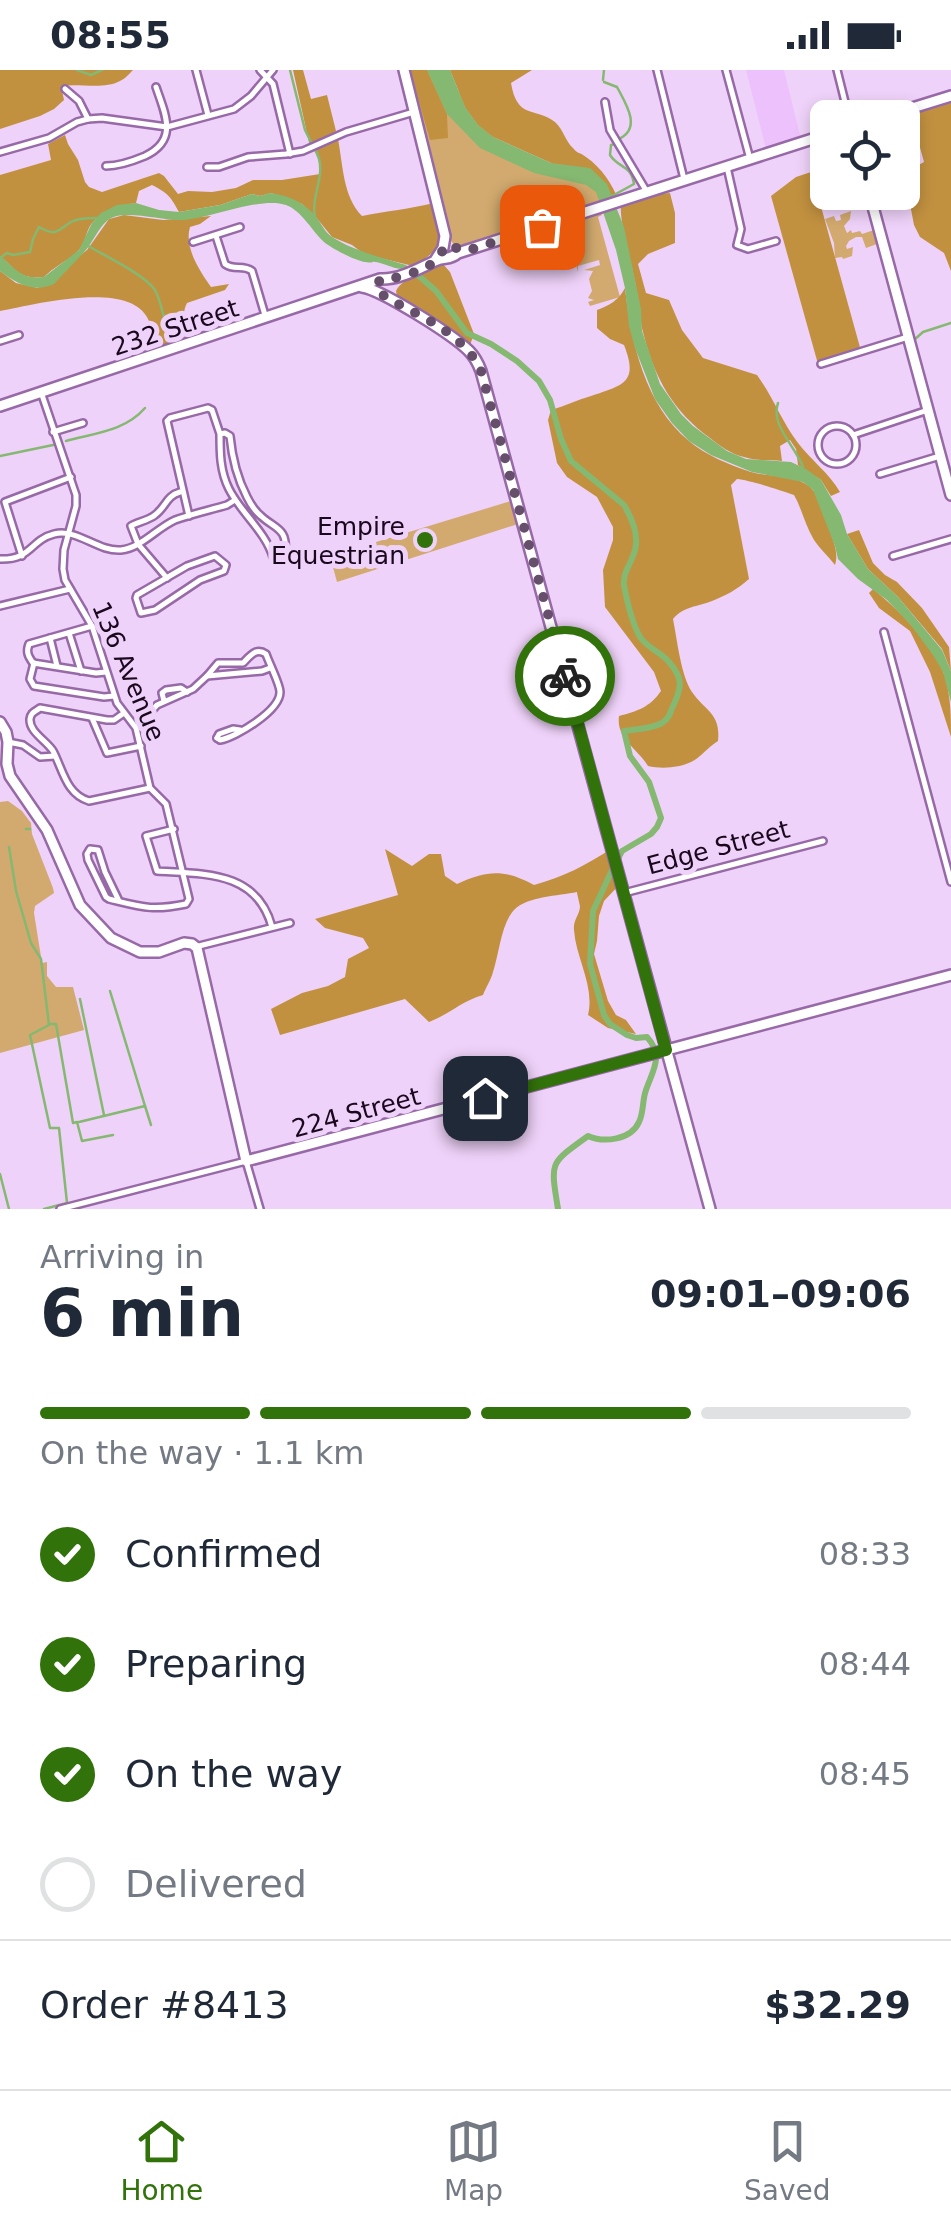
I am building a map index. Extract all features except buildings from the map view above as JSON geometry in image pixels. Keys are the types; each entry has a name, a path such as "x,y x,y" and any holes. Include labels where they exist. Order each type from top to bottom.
{"street":[{"path":"196,70 208,116"},
{"path":"260,70 273,84 290,154"},
{"path":"0,152 49,138 88,119 167,127 234,109 273,70"},
{"path":"404,70 451,251"},
{"path":"657,70 684,180"},
{"path":"726,70 750,159"},
{"path":"837,70 844,100"},
{"path":"106,166 130,162 154,151 164,140 167,127 156,86"},
{"path":"65,89 79,101 88,119"},
{"path":"920,106 951,96"},
{"path":"606,102 610,130 647,192"},
{"path":"207,167 219,167 248,156 303,151 346,132 414,112"},
{"name":"232 Street","path":"0,406 362,287 384,287 451,251 581,214 810,140"},
{"path":"726,166 741,229 737,245 748,249 776,241"},
{"path":"874,210 951,495"},
{"path":"193,242 240,227"},
{"path":"216,236 225,264 252,271 266,318"},
{"path":"384,287 397,303 450,334 471,352 480,370 624,892 660,1051 710,1209"},
{"path":"0,342 19,335"},
{"path":"821,364 908,337"},
{"name":"136 Avenue","path":"41,392 75,490 76,506 62,560 66,580 92,626 114,696 136,728 150,788 165,800 189,899 186,904 156,910 119,901"},
{"path":"188,516 167,422 209,408 220,434 225,478 236,500 269,546 272,557 280,558 284,553 286,545 280,530 261,516 246,496 232,458 230,436 220,434"},
{"path":"853,435 928,410"},
{"path":"53,432 83,423"},
{"path":"844,427 853,435 856,450 849,460 834,464 821,455 818,440 828,428 844,427"},
{"path":"880,474 940,456"},
{"path":"225,478 237,472"},
{"path":"22,556 5,502 70,477"},
{"path":"167,578 138,544 131,528 134,522 155,516 171,495 181,491"},
{"path":"0,559 22,556 50,535 69,534 117,550 138,544 172,521 236,500"},
{"path":"893,556 951,538"},
{"path":"215,556 226,568 141,614 137,594 167,578 215,556"},
{"path":"0,606 70,588"},
{"path":"92,626 28,644 28,657 34,663 106,672"},
{"path":"884,632 951,882"},
{"path":"69,633 81,671"},
{"path":"50,638 57,666"},
{"path":"136,728 157,705 187,692 218,663 243,663 254,652 266,654 278,684 279,699 271,710 234,736 218,738"},
{"path":"34,663 30,679 34,686 114,696"},
{"path":"207,676 270,668"},
{"path":"124,713 114,720 40,708 32,714 31,725 82,799 89,801 150,788"},
{"path":"92,718 104,750 111,753 141,746"},
{"path":"0,722 6,732 7,764 14,785 48,830 76,901 114,940 145,954 184,942 196,947 290,923"},
{"path":"8,742 23,745 40,758 55,756"},
{"path":"174,829 146,836 157,871 218,876 248,890 264,904 272,927"},
{"name":"Edge Street","path":"624,892 823,841"},
{"path":"90,849 98,850 119,901 106,897 95,879 88,860 90,849"},
{"path":"196,947 260,1209"},
{"name":"224 Street","path":"60,1209 951,975"}],"shaded area":[{"path":"0,70 133,70 113,84 61,86 64,100 54,109 0,129"},
{"path":"293,70 303,70 311,99 327,95 336,131 310,147"},
{"path":"409,70 450,70 456,88 493,137 613,199 462,248 454,245 447,235"},
{"path":"410,70 427,70 447,114 448,138 430,140"},
{"path":"427,70 450,70 465,107 493,137 551,163 590,168 607,184 624,227 642,331 660,384 693,426 727,451 746,459 791,462 821,480 868,569 898,597 942,650 951,671 951,702 943,672 910,624 838,559 813,490 803,482 752,472 711,455 689,441 655,399 635,348 616,250 596,192 586,185 534,173 480,148 447,114"},
{"path":"450,70 532,70 511,83 518,103 555,122 575,150 602,171 619,201 614,202 551,163 493,137 465,107"},
{"path":"746,70 784,70 801,139 766,149"},
{"path":"951,102 951,271 944,253 920,237 914,225 911,210 920,210 920,164 924,162 920,112"},
{"path":"65,135 89,187 102,192 159,173 178,194 236,188 253,180 320,174 314,150 338,139 347,190 362,216 434,203 440,241 432,253 413,266 364,254 332,237 302,204 271,193 179,212 168,196 152,185 139,191 136,203 96,218 80,249 44,277 29,277 0,256 0,175 51,160 48,144"},
{"path":"810,172 810,210 822,210 861,351 818,364 771,196 796,177"},
{"path":"270,193 302,204 340,242 409,268 365,262 344,254 324,242 286,205 263,203 182,220 115,217 104,223 85,251 54,284 46,287 26,286 0,271 0,256 24,275 44,277 79,250 101,213 117,205 136,203 179,212"},
{"path":"670,193 675,243 648,254 638,264 646,293 669,300 682,330 703,358 757,375 798,443 840,492 831,496 821,480 798,465 790,440 780,446 782,461 739,456 697,428 668,393 644,336 621,206"},
{"path":"851,211 844,226 847,233 874,230 877,244 866,248 862,237 856,237 846,246 853,247 852,256 835,258 825,219 834,216 836,221 841,220 840,215"},
{"path":"600,212 598,217 620,297 590,306 588,302 594,300 588,298 593,271 584,270 600,265 599,260 578,266 578,272 567,228 534,241 533,237"},
{"path":"124,215 163,220 211,216 190,227 191,250 211,287 229,284 225,290 187,303 184,320 191,337 155,349 148,319 138,307 102,297 56,300 0,311 0,271 16,283 38,288 87,250 109,219"},
{"path":"442,263 450,272 474,334 470,345 397,297 396,291 404,282"},
{"path":"625,288 636,351 661,410 695,446 710,455 751,472 797,480 810,487 821,506 836,551 835,565 814,540 794,495 737,479 731,485 749,579 727,594 686,609 673,619 685,677 692,692 715,718 718,732 718,741 681,766 648,766 621,731 619,716 643,708 661,691 654,672 605,607 603,570 613,527 597,497 567,477 557,463 548,420 551,410 612,389 629,375 624,345 597,328 597,310 613,302"},
{"name":"Empire Equestrian","path":"511,501 518,524 337,582 330,556"},
{"path":"859,530 873,563 922,608 949,647 951,671 942,649 898,597 868,569 847,534"},
{"path":"873,589 914,628 939,663 948,690 951,737 930,672 910,631 879,608 869,593"},
{"path":"8,801 31,823 53,888 54,893 35,906 42,963 47,962 47,976 56,987 73,987 84,1030 0,1053 0,802"},
{"path":"612,848 621,883 604,901 594,954 608,1001 636,1034 608,1028 588,1015 589,994 574,930 580,907 577,892 535,899 514,910 506,923 483,995 436,1019 429,1022 405,999 280,1035 271,1009 345,977 348,959 369,948 363,938 325,928 315,919 398,895 385,849 412,866 429,854 441,854 445,876 457,884 496,873 534,885 574,870"}],"waterway":[{"path":"77,70 91,75 102,70"},
{"path":"290,70 312,144"},
{"path":"603,80 604,70"},
{"path":"604,82 617,87 630,115 630,129 619,139"},
{"path":"612,196 634,184 630,173 610,155 611,145 615,144"},
{"path":"315,149 320,175 315,218"},
{"path":"0,258 7,253 30,252 39,227 53,232 74,221 97,218"},
{"path":"88,246 150,284 165,321"},
{"path":"411,269 436,291 467,333 517,361 539,381 550,400 571,461 624,505 636,536 624,581 632,619 640,637 669,662 680,683 665,721 624,731 630,756 649,782 661,818 651,834 622,851 593,911 590,964 604,1015 627,1035 647,1037 655,1050 656,1063 641,1118 630,1133 616,1138 588,1136 560,1158 554,1172 558,1209"},
{"path":"914,340 923,332 951,323"},
{"path":"778,403 781,428 803,467"},
{"path":"66,441 119,426 145,408"},
{"path":"0,456 53,445"},
{"path":"9,847 16,891 31,943 41,959 49,1025 30,1035 50,1128 59,1128 67,1203 44,1209"},
{"path":"110,991 145,1106"},
{"path":"80,999 104,1115"},
{"path":"50,1024 56,1024 73,1123 77,1122 82,1141 113,1135"},
{"path":"79,1122 145,1106 151,1125"},
{"path":"0,1174 9,1209"}],"way so far":[{"path":"542,227 466,251 447,245 426,267 380,280 376,286 394,303 450,334 476,359 565,676"}],"place":[{"name":"Empire Equestrian","path":"425,540"}],"route":[{"path":"485,1098 666,1050 565,676"}]}
